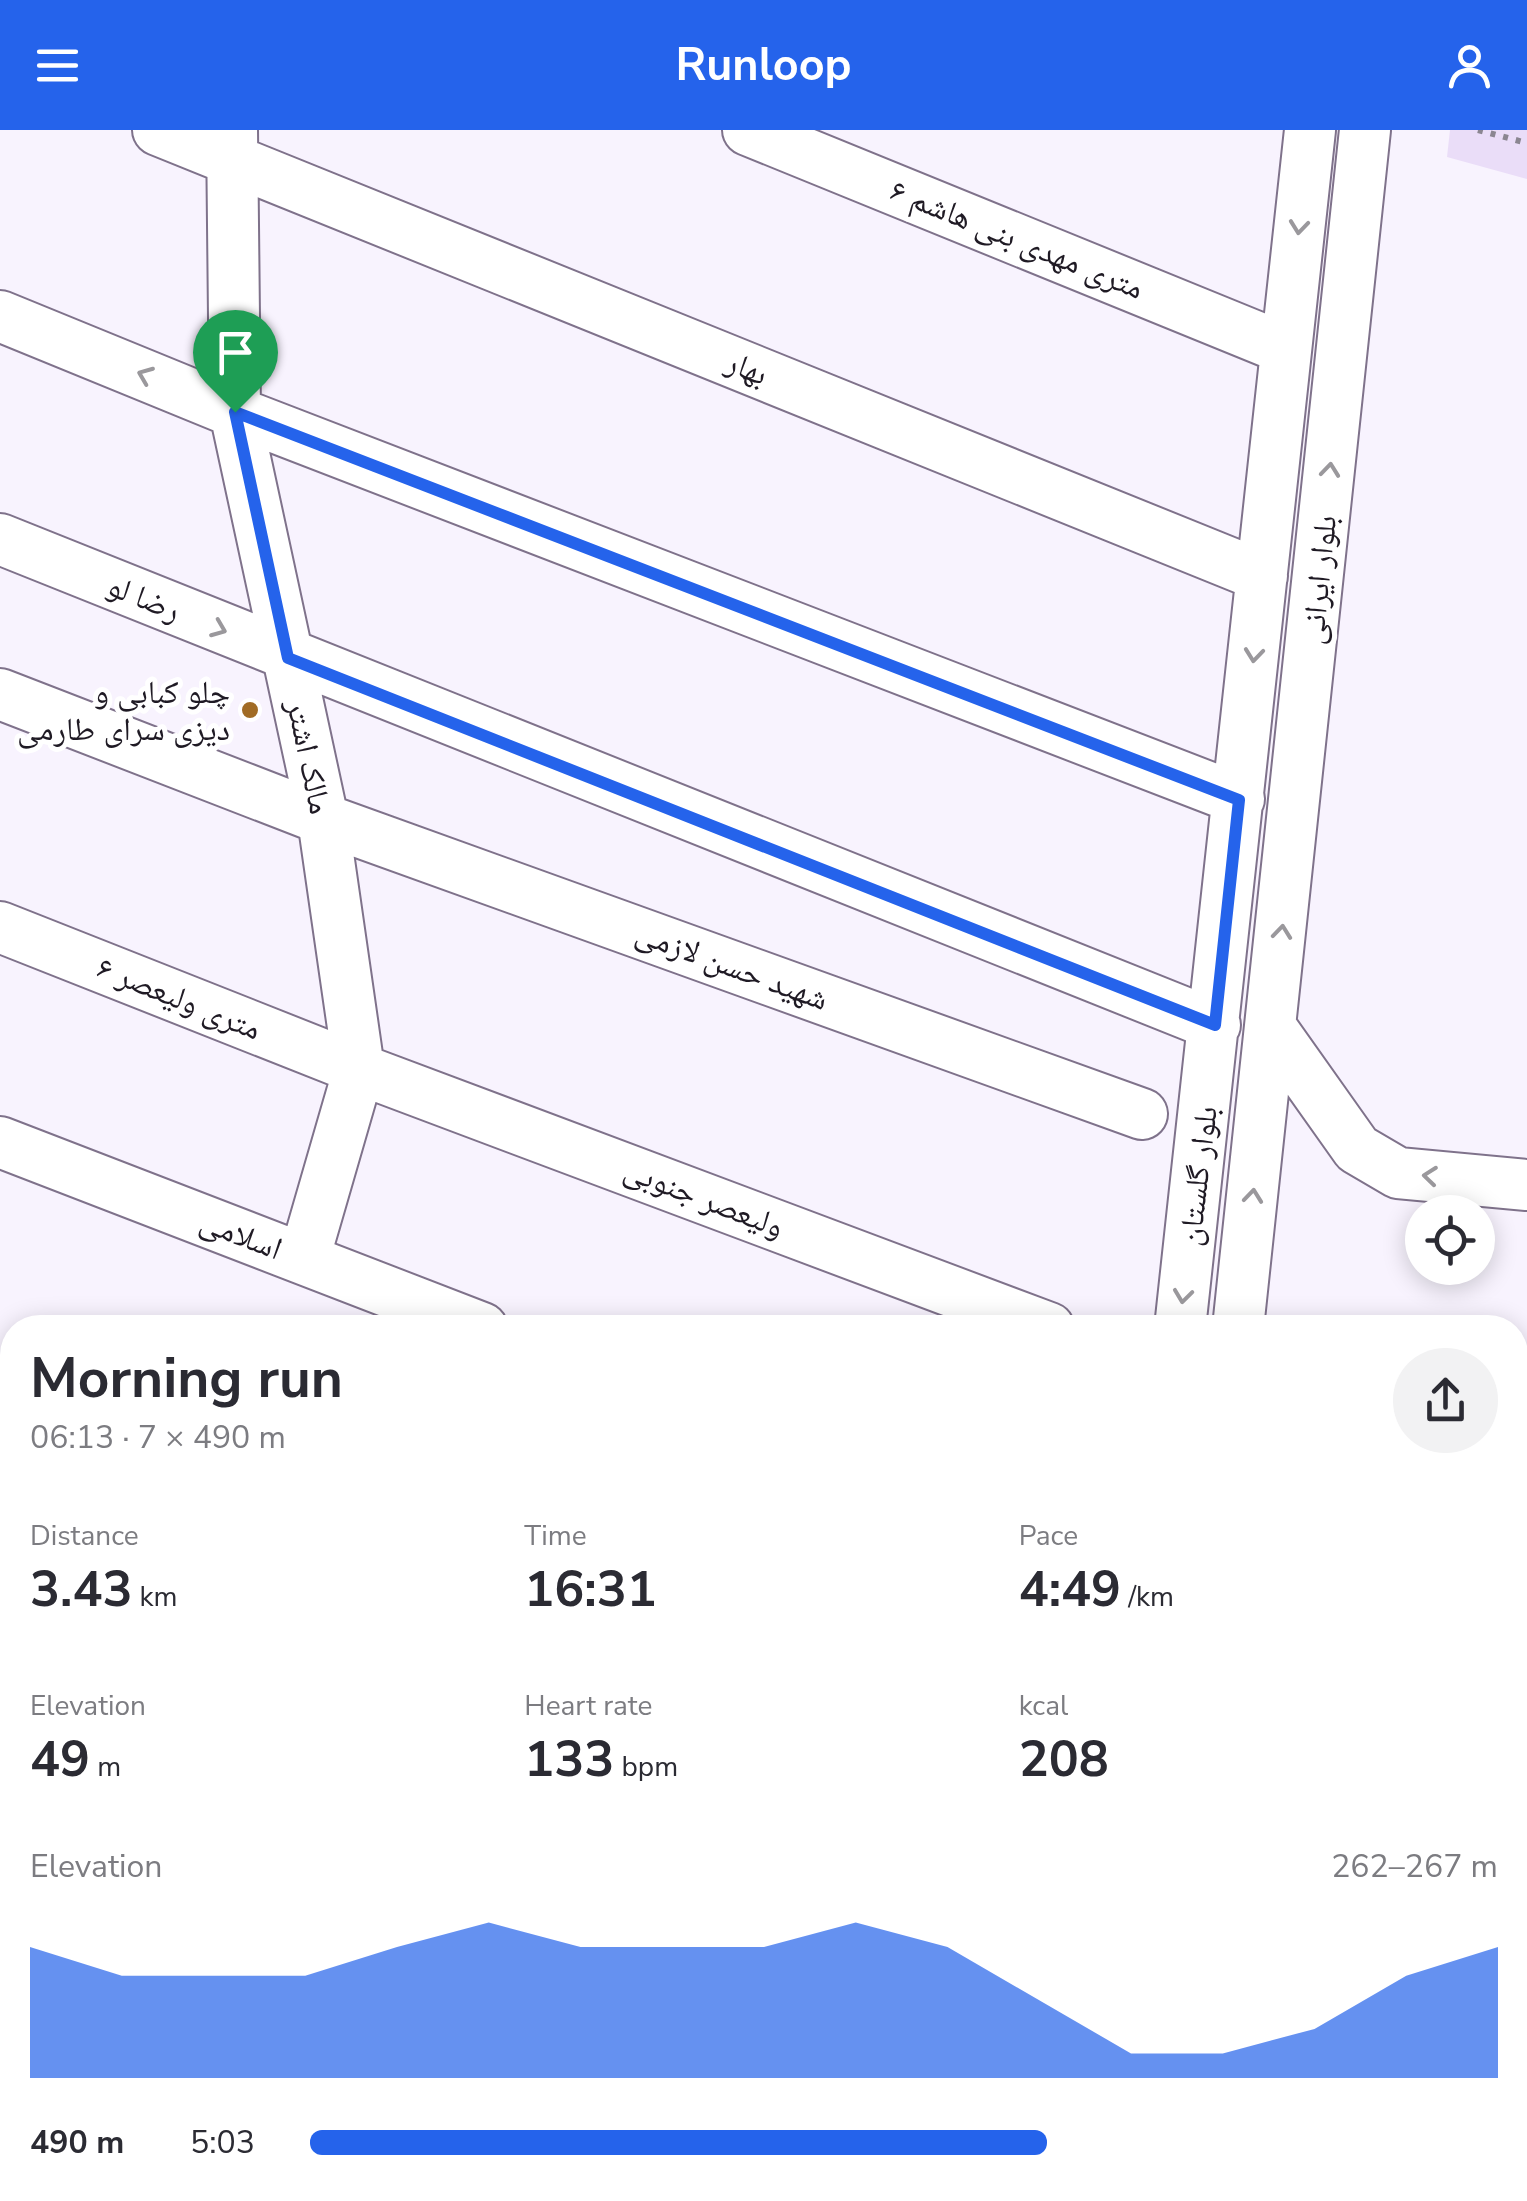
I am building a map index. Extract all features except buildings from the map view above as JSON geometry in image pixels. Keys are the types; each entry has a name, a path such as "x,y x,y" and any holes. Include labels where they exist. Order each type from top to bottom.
{"street":[{"name":"بهار","path":"158,130 232,145 1262,576"},
{"name":"۶ متری مهدی بنی هاشم","path":"748,130 1286,349"},
{"name":"بلوار ایرانی","path":"1215,1025 1310,130"},
{"name":"بلوار ایرانی","path":"1272,1030 1365,130"},
{"name":"مالک اشتر","path":"232,145 235,412 323,819 359,1070 304,1259"},
{"path":"0,316 235,412 1239,800"},
{"name":"رضا لو","path":"0,538 288,658 1215,1025"},
{"name":"شهید حسن لازمی","path":"0,694 323,819 1142,1114"},
{"name":"۶ متری ولیعصر","path":"0,926 359,1070"},
{"name":"بلوار گلستان","path":"1182,1315 1215,1025"},
{"path":"1272,1030 1357,1149 1398,1173 1527,1185"},
{"name":"بلوار گلستان","path":"1239,1315 1272,1030"},
{"name":"ولیعصر جنوبی","path":"359,1070 1014,1315"},
{"name":"اسلامی","path":"0,1142 448,1315"}],"path":[{"path":"1482,131 1527,143"}],"shaded area":[{"path":"1450,130 1527,130 1527,179 1447,157"}],"place":[{"name":"چلو کبابی و دیزی سرای طارمی","path":"250,710"}],"route":[{"path":"235,412 1239,800 1215,1025 288,658 235,412"}]}
